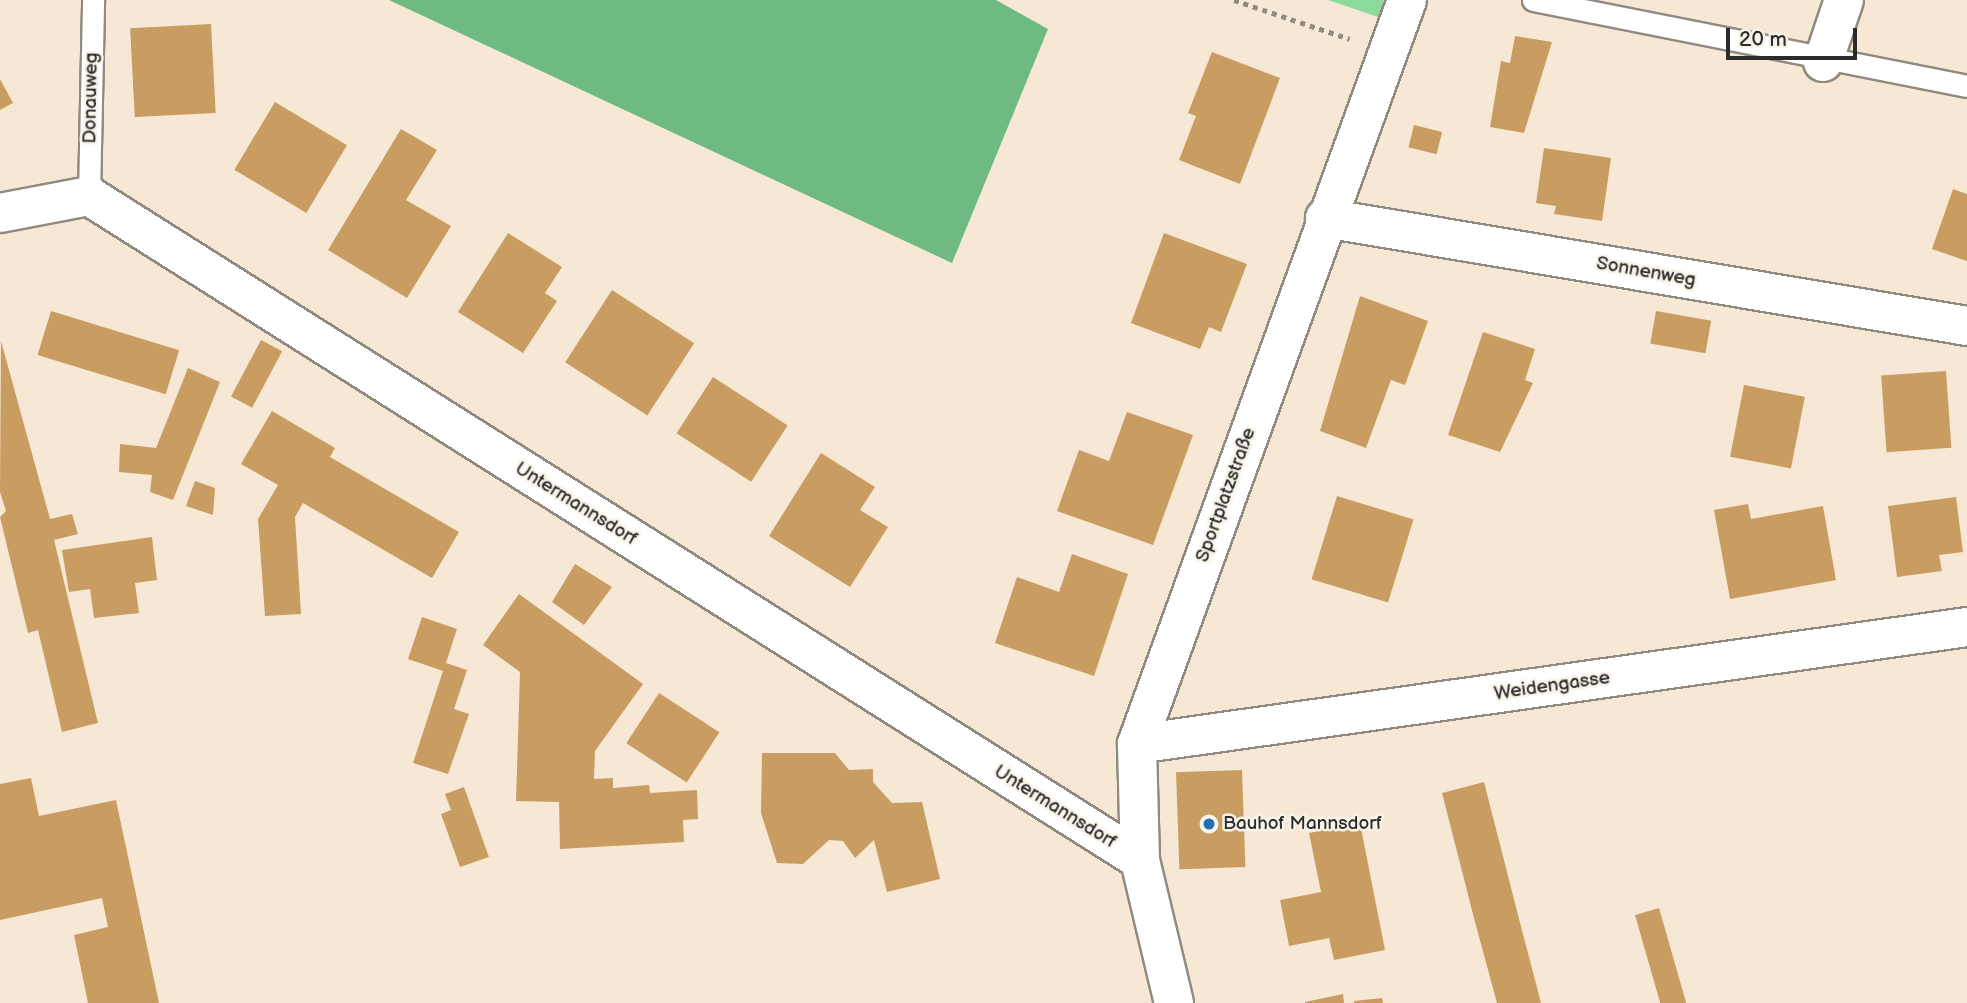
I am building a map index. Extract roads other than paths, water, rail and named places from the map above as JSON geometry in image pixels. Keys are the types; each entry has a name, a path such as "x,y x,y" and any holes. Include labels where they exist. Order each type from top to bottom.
{"street":[{"name":"Sportplatzstraße","path":"1174,1003 1140,860 1137,744 1325,218 1407,0"},
{"path":"1823,62 1844,0"},
{"path":"0,214 89,196"},
{"name":"Untermannsdorf","path":"89,196 1140,860"},
{"name":"Sonnenweg","path":"1325,218 1967,327"},
{"name":"Weidengasse","path":"1137,744 1967,628"}],"lane":[{"name":"Donauweg","path":"89,196 93,0"},
{"path":"1533,0 1823,62 1967,86"}],"place":[{"name":"Bauhof Mannsdorf","path":"1209,824"}]}
